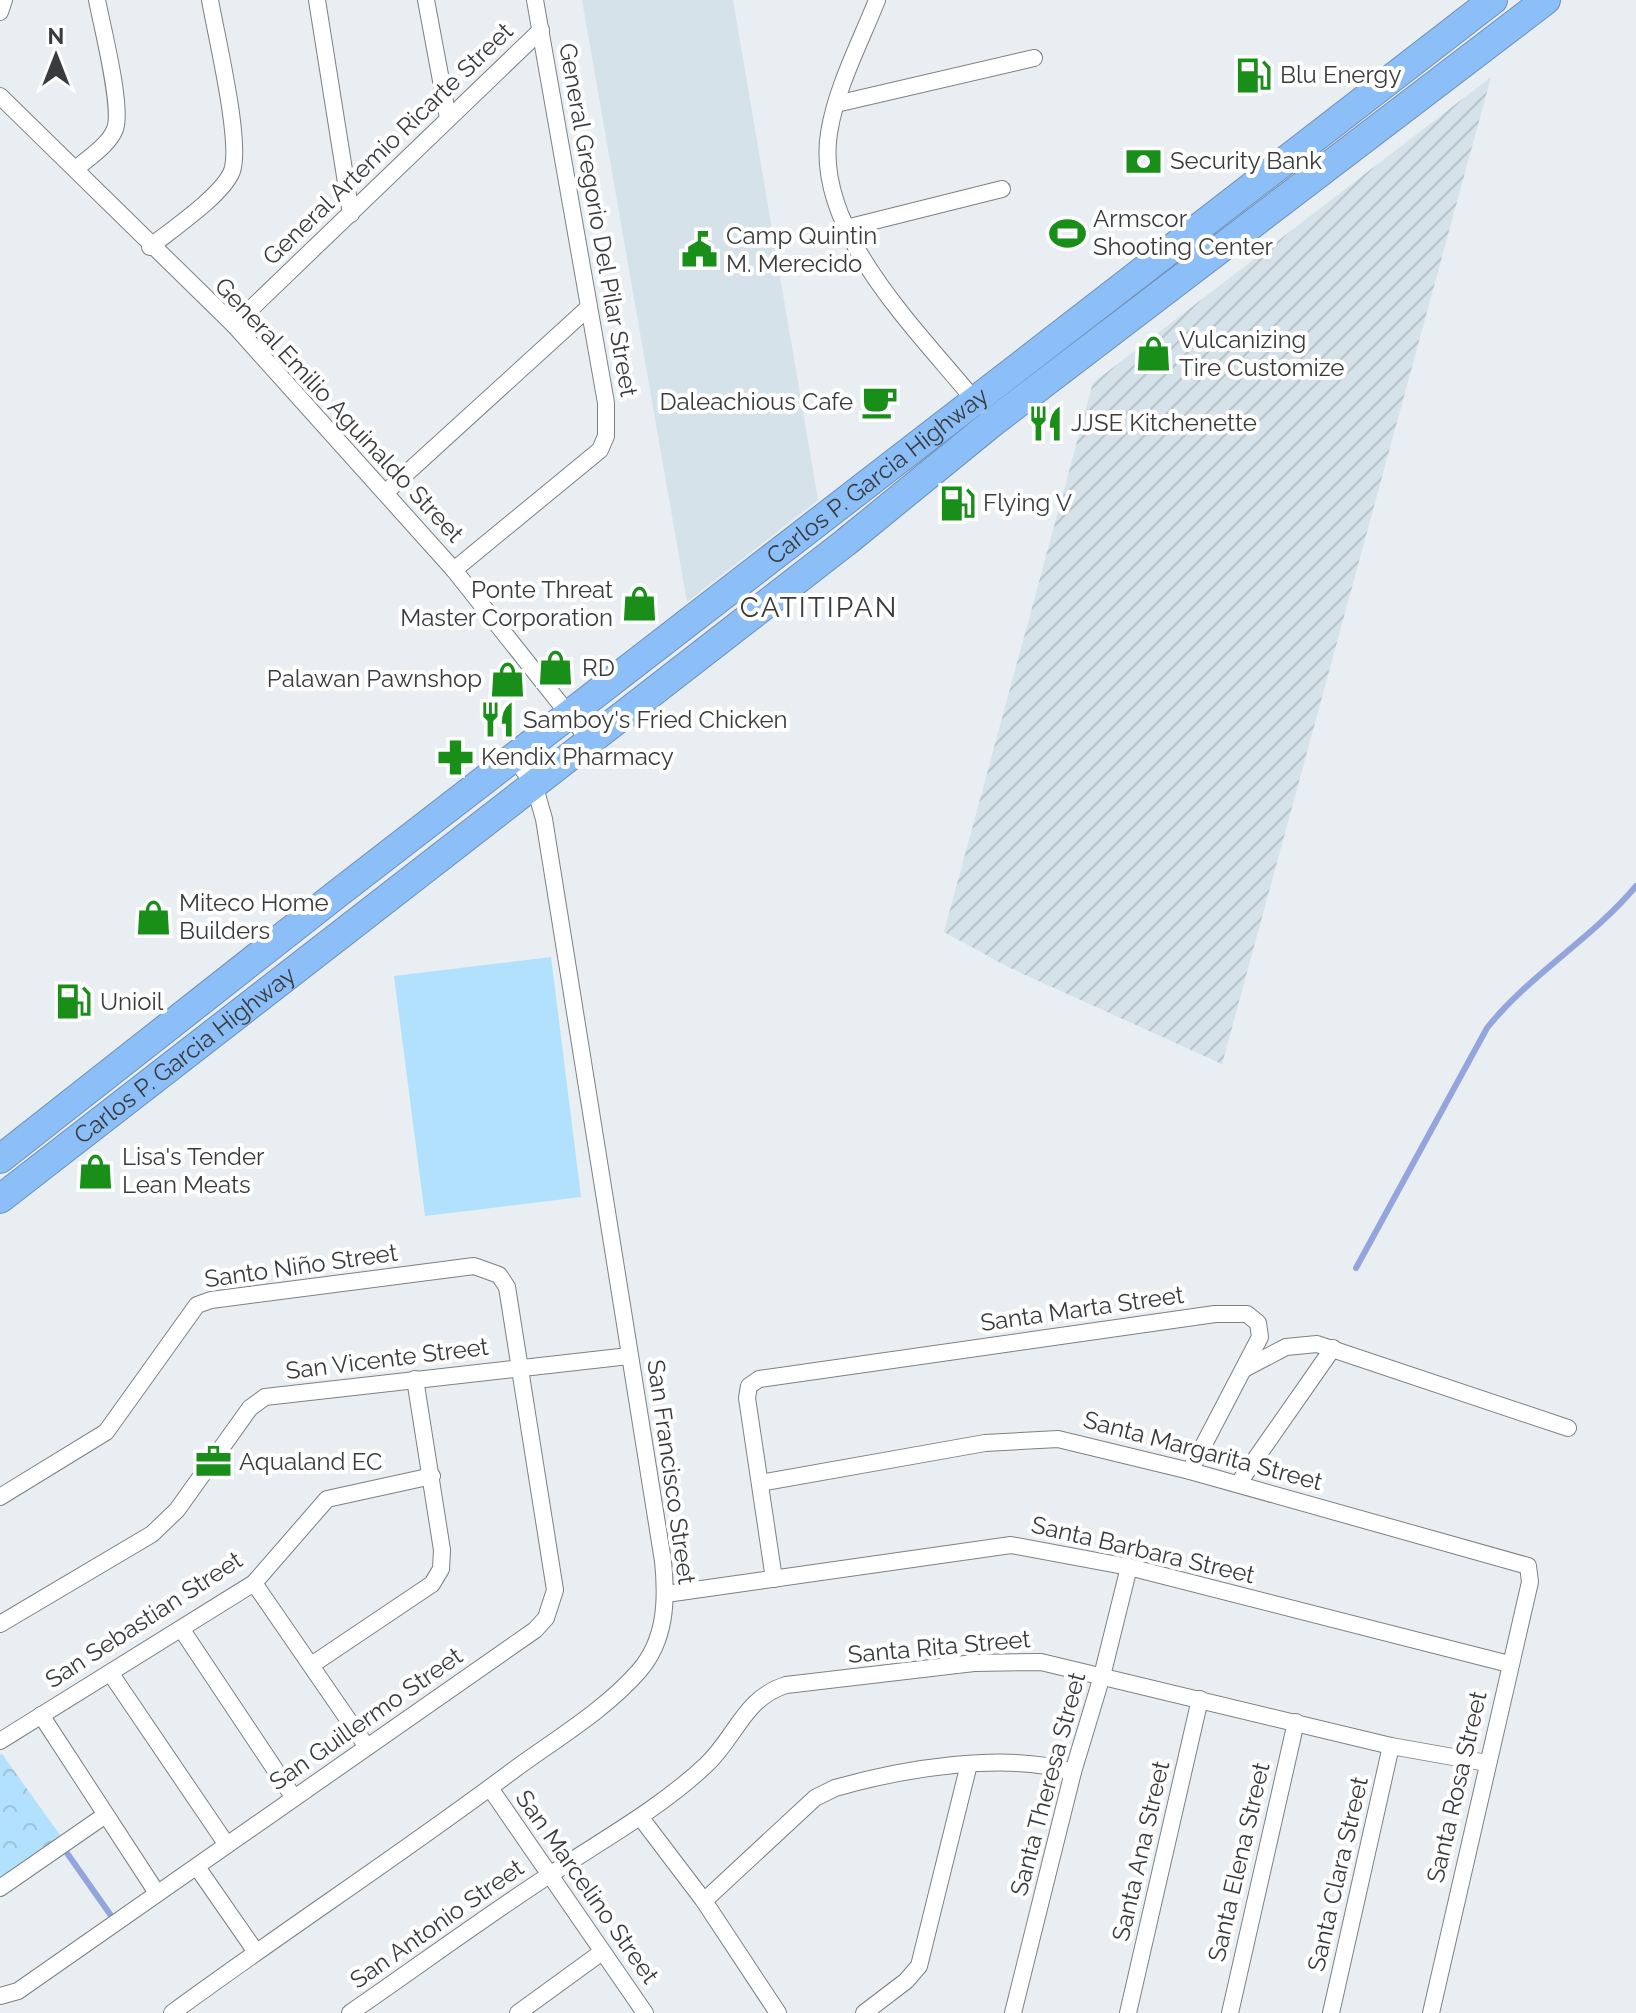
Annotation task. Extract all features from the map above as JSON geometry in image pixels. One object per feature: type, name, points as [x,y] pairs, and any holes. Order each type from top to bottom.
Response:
[{"type":"highway","name":"Carlos P. Garcia Highway","points":[[0,1159],[1493,0]]},
{"type":"highway","name":"Carlos P. Garcia Highway","points":[[0,1199],[846,542],[992,423],[1546,0]]},
{"type":"highway","points":[[139,1049],[159,1076]]},
{"type":"street","points":[[0,12],[4,0]]},
{"type":"street","points":[[76,169],[106,143],[115,129],[116,106],[97,0]]},
{"type":"street","points":[[150,247],[214,193],[232,172],[233,140],[210,0]]},
{"type":"street","points":[[317,0],[351,214]]},
{"type":"street","points":[[426,0],[448,118]]},
{"type":"street","name":"General Gregorio Del Pilar Street","points":[[454,570],[600,450],[606,436],[606,403],[535,0]]},
{"type":"street","points":[[877,0],[836,104],[827,160],[833,193],[846,228],[889,295],[992,423]]},
{"type":"street","name":"General Artemio Ricarte Street","points":[[234,325],[541,30]]},
{"type":"street","points":[[836,104],[1034,58]]},
{"type":"street","name":"General Emilio Aguinaldo Street","points":[[0,96],[76,169],[150,247],[234,325],[454,570],[589,740]]},
{"type":"street","points":[[846,228],[1002,189]]},
{"type":"street","points":[[386,492],[588,308]]},
{"type":"street","name":"San Francisco Street","points":[[172,2013],[490,1788],[606,1701],[640,1670],[662,1625],[666,1594],[544,819],[534,784],[514,758]]},
{"type":"street","name":"Santo Niño Street","points":[[0,1497],[106,1432],[188,1314],[211,1300],[474,1266],[499,1275],[507,1287],[521,1367]]},
{"type":"street","name":"Santa Marta Street","points":[[760,1483],[747,1398],[749,1386],[759,1379],[1215,1314],[1247,1314],[1258,1323],[1260,1337],[1190,1471]]},
{"type":"street","points":[[1244,1369],[1286,1347],[1317,1344],[1568,1428]]},
{"type":"street","points":[[1238,1484],[1333,1348]]},
{"type":"street","name":"San Vicente Street","points":[[0,1624],[152,1534],[177,1510],[250,1408],[265,1397],[629,1356]]},
{"type":"street","name":"San Guillermo Street","points":[[0,1996],[18,1991],[535,1630],[552,1604],[555,1590],[521,1367]]},
{"type":"street","points":[[313,1664],[432,1584],[441,1569],[442,1550],[432,1476],[415,1379]]},
{"type":"street","name":"Santa Margarita Street","points":[[760,1483],[985,1443],[1058,1439],[1190,1471],[1524,1563],[1531,1571]]},
{"type":"street","name":"San Sebastian Street","points":[[0,1741],[254,1583],[327,1499],[432,1476]]},
{"type":"street","points":[[760,1483],[774,1579]]},
{"type":"street","name":"Santa Barbara Street","points":[[666,1594],[991,1545],[1030,1547],[1129,1567],[1509,1664]]},
{"type":"street","name":"Santa Theresa Street","points":[[1013,2013],[1073,1772],[1102,1676],[1129,1567]]},
{"type":"street","name":"Santa Rosa Street","points":[[1431,2013],[1531,1571]]},
{"type":"street","points":[[254,1583],[313,1664],[367,1747]]},
{"type":"street","points":[[182,1630],[294,1798]]},
{"type":"street","name":"Santa Rita Street","points":[[551,1874],[641,1818],[708,1763],[752,1703],[770,1690],[786,1685],[1025,1661],[1102,1676],[1391,1746],[1487,1763]]},
{"type":"street","points":[[111,1674],[227,1845]]},
{"type":"street","name":"Santa Ana Street","points":[[1128,2013],[1200,1699]]},
{"type":"street","points":[[41,1715],[157,1893]]},
{"type":"street","name":"Santa Elena Street","points":[[1230,2013],[1296,1722]]},
{"type":"street","name":"Santa Clara Street","points":[[1331,2013],[1391,1746]]},
{"type":"street","points":[[704,1901],[815,1798],[852,1783],[969,1764],[1024,1762],[1073,1772]]},
{"type":"street","points":[[864,2013],[906,1981],[919,1966],[969,1764]]},
{"type":"street","name":"San Marcelino Street","points":[[490,1788],[645,2013]]},
{"type":"street","points":[[0,1888],[104,1816]]},
{"type":"street","points":[[641,1818],[704,1901],[778,2013]]},
{"type":"street","points":[[197,1867],[256,1952]]},
{"type":"street","name":"San Antonio Street","points":[[350,2013],[551,1874]]},
{"type":"street","points":[[518,2013],[602,1952]]},
{"type":"shaded area","name":"Camp Quintin M. Merecido","points":[[582,0],[733,0],[818,500],[687,602]]},
{"type":"shaded area","points":[[1491,77],[1222,1064],[1010,968],[944,932],[1093,383]]},
{"type":"green space","points":[[551,957],[581,1197],[425,1216],[394,976]]},
{"type":"green space","points":[[0,1755],[63,1839],[0,1880]]},
{"type":"waterway","points":[[1356,1268],[1487,1028],[1522,990],[1600,923],[1636,886]]},
{"type":"waterway","points":[[67,1853],[112,1917]]},
{"type":"place","name":"Blu Energy","points":[[1254,75]]},
{"type":"place","name":"Security Bank","points":[[1144,161]]},
{"type":"place","name":"Armscor Shooting Center","points":[[1067,233]]},
{"type":"place","name":"Camp Quintin M. Merecido","points":[[700,250]]},
{"type":"place","name":"Vulcanizing Tire Customize","points":[[1153,354]]},
{"type":"place","name":"Daleachious Cafe","points":[[879,402]]},
{"type":"place","name":"JJSE Kitchenette","points":[[1045,423]]},
{"type":"place","name":"Flying V","points":[[957,503]]},
{"type":"place","name":"Ponte Threat Master Corporation","points":[[639,604]]},
{"type":"place","name":"RD","points":[[556,668]]},
{"type":"place","name":"Palawan Pawnshop","points":[[508,679]]},
{"type":"place","name":"Samboy's Fried Chicken","points":[[497,720]]},
{"type":"place","name":"Kendix Pharmacy","points":[[455,757]]},
{"type":"place","name":"Miteco Home Builders","points":[[153,917]]},
{"type":"place","name":"Unioil","points":[[74,1002]]},
{"type":"place","name":"Lisa's Tender Lean Meats","points":[[96,1171]]},
{"type":"place","name":"Aqualand EC","points":[[213,1462]]},
{"type":"district","name":"CATITIPAN","points":[[819,607]]}]
